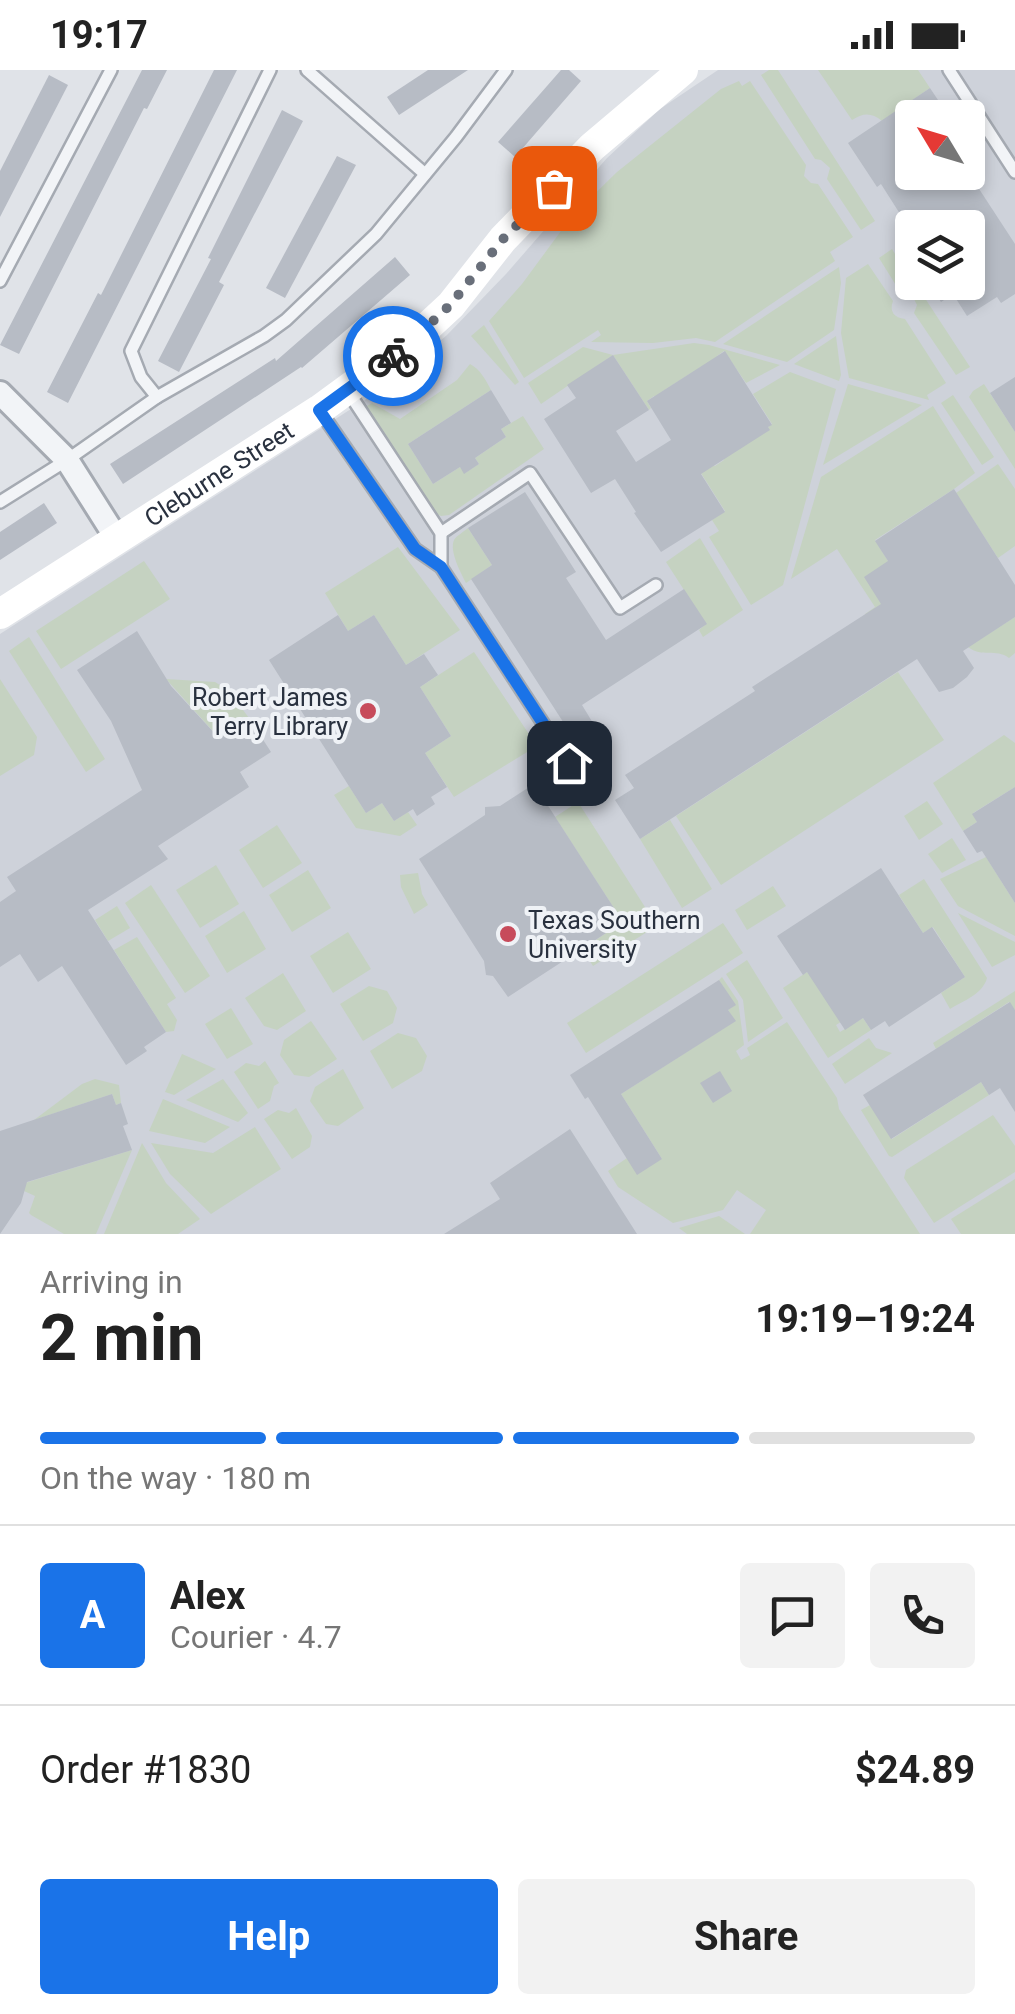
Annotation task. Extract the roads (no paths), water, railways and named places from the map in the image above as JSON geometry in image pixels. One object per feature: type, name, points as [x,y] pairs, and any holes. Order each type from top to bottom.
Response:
[{"type":"main road","name":"Cleburne Street","points":[[0,614],[319,410],[420,334],[592,146],[683,70]]},
{"type":"street","points":[[0,394],[67,460],[118,538]]},
{"type":"lane","points":[[0,281],[110,70]]},
{"type":"lane","points":[[157,396],[142,378],[131,350],[270,70]]},
{"type":"lane","points":[[307,70],[426,174]]},
{"type":"lane","points":[[0,502],[157,396],[286,320],[376,234],[506,70]]},
{"type":"lane","points":[[949,70],[1015,172]]},
{"type":"lane","points":[[347,390],[441,533],[441,567]]},
{"type":"lane","points":[[319,410],[415,549],[441,567],[569,763],[585,755]]},
{"type":"lane","points":[[441,533],[530,474],[620,608],[656,586]]},
{"type":"place","name":"Robert James Terry Library","points":[[368,711]]},
{"type":"place","name":"Texas Southern University","points":[[508,934]]}]
